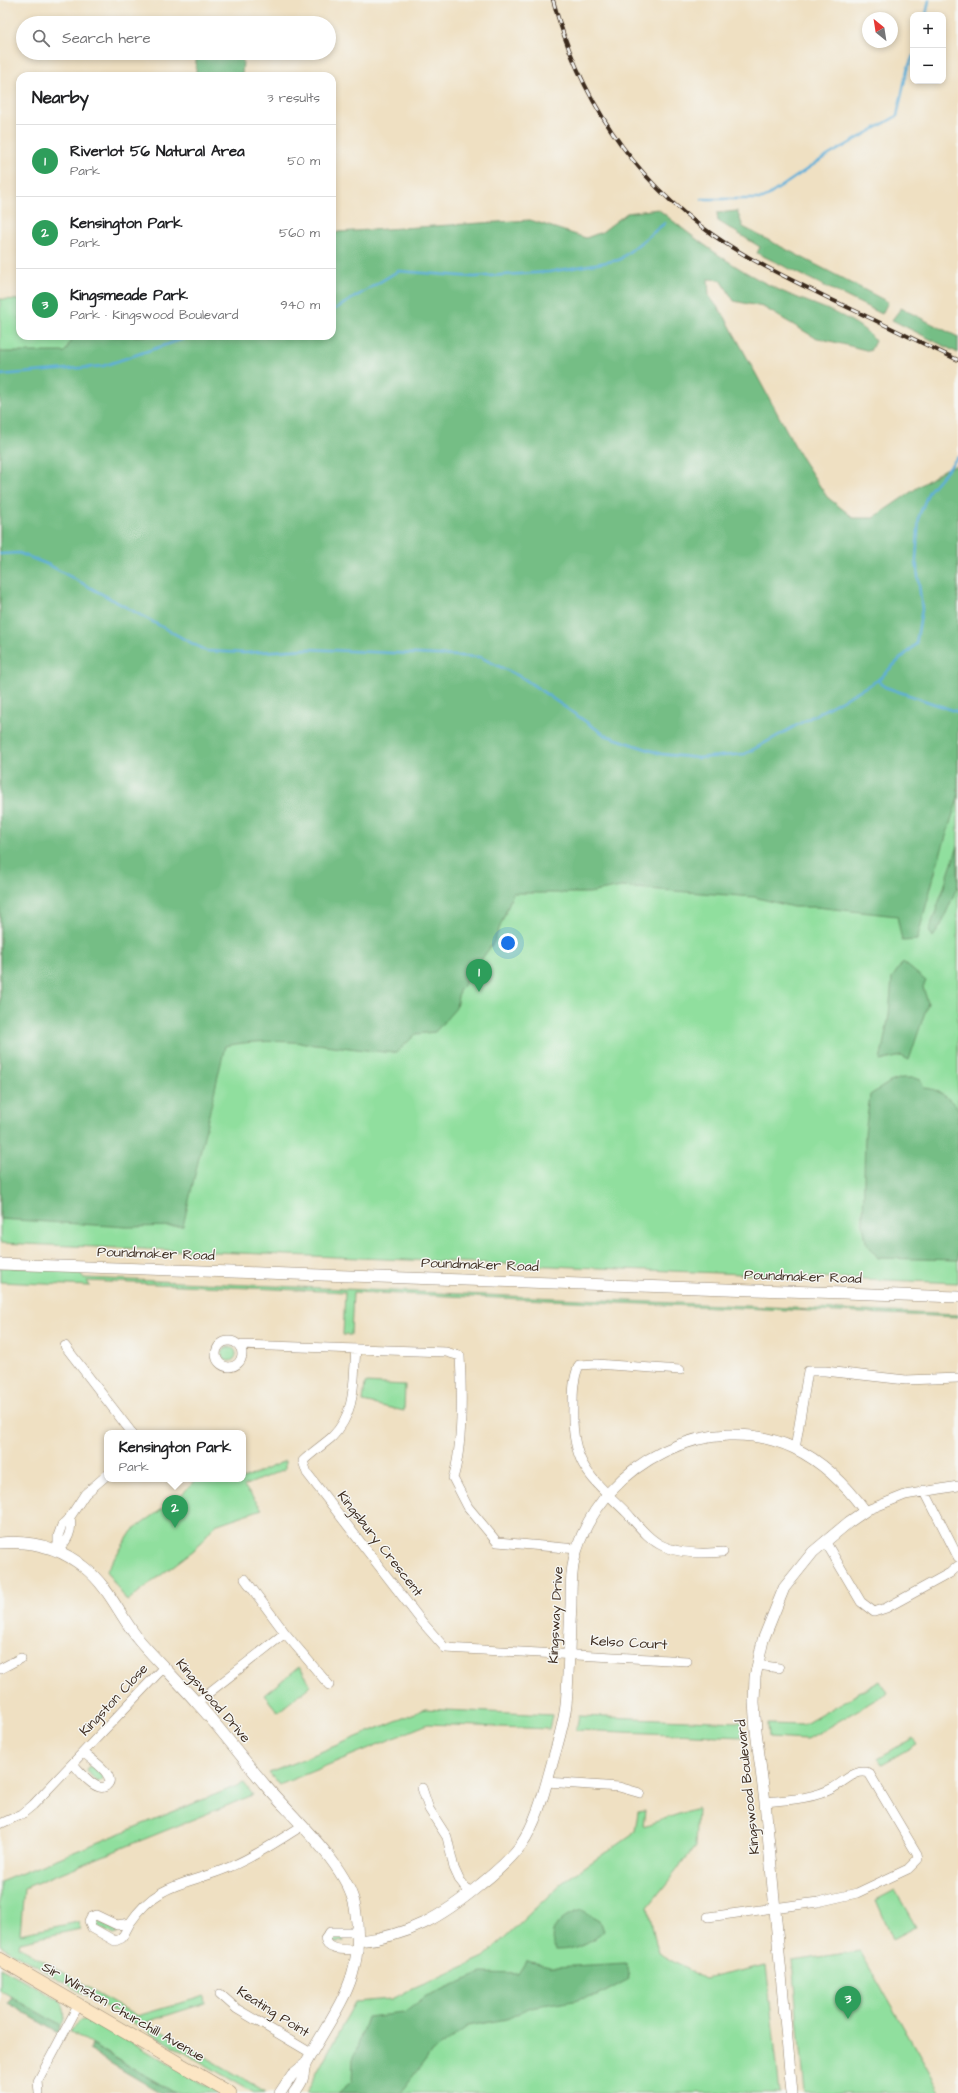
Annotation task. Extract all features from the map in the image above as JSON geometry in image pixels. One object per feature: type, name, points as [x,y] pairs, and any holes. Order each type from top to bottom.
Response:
[{"type":"main road","name":"Sir Winston Churchill Avenue","points":[[0,1959],[230,2093]]},
{"type":"street","name":"Poundmaker Road","points":[[0,1264],[958,1297]]},
{"type":"street","points":[[239,1345],[446,1352],[460,1356],[462,1376],[458,1458],[453,1478],[468,1506],[497,1542],[577,1549]]},
{"type":"street","points":[[65,1346],[130,1430]]},
{"type":"street","name":"Kingsbury Crescent","points":[[356,1349],[353,1398],[348,1413],[332,1437],[303,1461],[307,1473],[423,1623],[445,1648],[569,1654]]},
{"type":"street","points":[[680,1370],[596,1364],[579,1365],[574,1377],[573,1440],[583,1465],[607,1494],[649,1536],[662,1546],[706,1554],[723,1552]]},
{"type":"street","points":[[795,1449],[808,1371],[825,1371],[898,1380],[958,1378]]},
{"type":"street","name":"Kingsway Drive","points":[[358,1941],[378,1940],[403,1933],[442,1914],[505,1864],[522,1844],[534,1821],[547,1782],[566,1707],[572,1580],[577,1549],[593,1517],[607,1494],[639,1465],[663,1451],[688,1442],[715,1437],[742,1436],[769,1440],[795,1449],[819,1464],[835,1477],[865,1511]]},
{"type":"street","points":[[58,1551],[68,1538],[72,1526],[70,1517],[85,1494],[104,1478]]},
{"type":"street","name":"Kingswood Boulevard","points":[[792,2093],[765,1802],[754,1702],[758,1665],[763,1640],[784,1588],[798,1569],[825,1541],[865,1511],[892,1500],[924,1490],[958,1486]]},
{"type":"street","points":[[924,1490],[958,1557]]},
{"type":"street","points":[[825,1541],[861,1602],[874,1612],[886,1608],[950,1573],[958,1566]]},
{"type":"street","name":"Kingswood Drive","points":[[0,1543],[29,1543],[58,1551],[77,1562],[97,1579],[132,1630],[197,1702],[264,1784],[331,1859],[344,1878],[355,1906],[358,1941],[357,1960],[348,1991],[304,2065],[292,2075],[280,2093]]},
{"type":"street","points":[[244,1579],[285,1633],[329,1685]]},
{"type":"street","points":[[197,1702],[285,1633]]},
{"type":"street","name":"Kelso Court","points":[[569,1654],[687,1661]]},
{"type":"street","points":[[0,1669],[21,1658]]},
{"type":"street","points":[[758,1665],[779,1668]]},
{"type":"street","name":"Kingston Close","points":[[2,1820],[22,1814],[33,1805],[164,1667]]},
{"type":"street","name":"Kingston Close","points":[[73,1764],[97,1786],[102,1788],[107,1785],[110,1780],[108,1775],[84,1753]]},
{"type":"street","points":[[708,1917],[818,1902],[857,1893],[908,1869],[918,1860],[917,1854],[867,1772],[863,1771],[856,1773],[832,1789],[812,1796],[765,1802]]},
{"type":"street","points":[[547,1782],[619,1786],[640,1793]]},
{"type":"street","points":[[422,1788],[429,1809],[447,1838],[457,1874],[470,1893]]},
{"type":"street","points":[[130,1923],[146,1903],[168,1888],[232,1867],[302,1826]]},
{"type":"street","name":"Keating Point","points":[[220,1994],[237,2009],[311,2053]]},
{"type":"street","points":[[39,2093],[38,2081],[79,2004]]},
{"type":"street","name":"Kingswood Drive","points":[[294,2093],[302,2080],[304,2065]]},
{"type":"green space","points":[[196,60],[243,61],[242,72],[196,72]]},
{"type":"green space","points":[[658,209],[700,242],[745,272],[777,289],[830,310],[856,324],[867,332],[875,341],[870,351],[814,337],[763,307],[734,301],[721,280],[708,279],[709,296],[725,317],[801,457],[827,497],[854,518],[873,518],[943,470],[958,465],[958,798],[937,865],[917,940],[902,941],[897,916],[816,907],[793,907],[754,897],[621,887],[589,893],[513,893],[494,942],[459,991],[456,1008],[435,1032],[416,1034],[396,1053],[268,1041],[225,1046],[183,1226],[127,1227],[0,1219],[0,352],[65,352],[71,340],[336,340],[336,233],[338,232],[530,220],[586,238],[602,232],[627,213]]},
{"type":"green space","points":[[737,211],[743,227],[888,302],[882,314],[757,253],[760,247],[718,221],[717,213]]},
{"type":"green space","points":[[0,299],[16,300],[16,340],[336,340],[336,339],[958,741],[958,1283],[0,1243]]},
{"type":"green space","points":[[901,308],[958,337],[958,353],[892,320]]},
{"type":"green space","points":[[958,846],[958,885],[941,925],[933,937],[929,931]]},
{"type":"green space","points":[[903,962],[926,981],[923,987],[928,1003],[909,1060],[901,1056],[880,1061],[889,1015],[892,978]]},
{"type":"green space","points":[[902,1078],[914,1078],[921,1080],[924,1088],[929,1088],[947,1097],[958,1108],[958,1260],[878,1258],[866,1242],[863,1223],[865,1134],[870,1095],[890,1082]]},
{"type":"green space","points":[[0,1267],[78,1270],[84,1278],[958,1315],[958,1317],[353,1292],[351,1335],[343,1335],[345,1292],[87,1281],[90,1286],[0,1282]]},
{"type":"green space","points":[[226,1347],[232,1347],[236,1351],[236,1357],[232,1361],[226,1361],[222,1357],[222,1351]]},
{"type":"green space","points":[[365,1383],[405,1385],[404,1411],[363,1402]]},
{"type":"green space","points":[[285,1461],[285,1469],[244,1486],[262,1509],[215,1525],[194,1550],[127,1601],[106,1571],[132,1531],[180,1496],[194,1482],[246,1482],[246,1478]]},
{"type":"green space","points":[[299,1667],[307,1678],[310,1686],[278,1712],[264,1695]]},
{"type":"green space","points":[[880,1681],[887,1693],[806,1740],[769,1738],[768,1724],[803,1725]]},
{"type":"green space","points":[[425,1709],[552,1715],[549,1729],[428,1724],[279,1785],[269,1773]]},
{"type":"green space","points":[[579,1716],[741,1722],[743,1737],[576,1730]]},
{"type":"green space","points":[[913,1738],[917,1744],[882,1764],[878,1758]]},
{"type":"green space","points":[[89,1766],[93,1767],[103,1776],[103,1780],[97,1782],[87,1771]]},
{"type":"green space","points":[[244,1783],[253,1795],[24,1888],[20,1934],[78,1922],[80,1929],[20,1942],[19,1947],[137,2016],[205,1996],[206,2003],[146,2022],[266,2092],[254,2093],[0,1945],[0,1882]]},
{"type":"green space","points":[[697,1808],[695,1847],[648,1907],[658,1953],[704,1979],[766,1965],[780,2093],[306,2093],[355,2002],[391,1999],[484,1957],[563,1882],[635,1832],[638,1812],[645,1811],[643,1826]]},
{"type":"green space","points":[[895,1890],[916,1927],[893,1939],[876,1900]]},
{"type":"green space","points":[[582,1910],[600,1920],[604,1931],[582,1945],[570,1949],[556,1950],[552,1936],[557,1924],[568,1915]]},
{"type":"green space","points":[[94,1920],[97,1920],[116,1931],[117,1934],[114,1935],[94,1924]]},
{"type":"green space","points":[[335,1936],[343,1938],[344,1941],[333,1943],[331,1939]]},
{"type":"green space","points":[[860,1951],[941,2093],[804,2093],[792,1961]]},
{"type":"green space","points":[[526,1961],[555,1967],[626,1963],[629,1979],[598,1996],[531,2007],[507,2019],[468,2026],[430,2054],[400,2093],[338,2093],[352,2081],[353,2059],[367,2017],[404,2013],[426,1996],[482,1973],[518,1974]]},
{"type":"green space","points":[[0,1967],[60,2000],[65,2013],[61,2026],[0,1990]]},
{"type":"green space","points":[[12,1997],[61,2026],[58,2033],[8,2003]]},
{"type":"green space","points":[[86,2019],[93,2020],[219,2093],[175,2093],[70,2031],[80,2021]]},
{"type":"green space","points":[[91,2044],[175,2093],[161,2093],[88,2050]]},
{"type":"waterway","points":[[927,12],[929,0]]},
{"type":"waterway","points":[[702,199],[763,199],[822,159],[897,116],[907,70],[910,63]]},
{"type":"waterway","points":[[336,309],[398,271],[474,277],[549,272],[619,260],[665,223]]},
{"type":"waterway","points":[[0,375],[103,366],[180,340]]},
{"type":"waterway","points":[[0,554],[19,553],[49,565],[206,651],[244,653],[307,649],[480,657],[523,678],[605,735],[661,754],[698,758],[745,754],[878,680],[916,644],[922,609],[916,560],[919,516],[929,491],[958,457]]},
{"type":"waterway","points":[[878,680],[885,687],[958,712]]},
{"type":"railway","points":[[553,0],[564,35],[577,68],[593,101],[612,132],[633,161],[657,188],[684,213],[713,235],[770,269],[958,360]]},
{"type":"place","name":"Riverlot 56 Natural Area","points":[[479,992]]},
{"type":"place","name":"Kensington Park","points":[[175,1528]]},
{"type":"place","name":"Kingsmeade Park","points":[[848,2019]]}]
